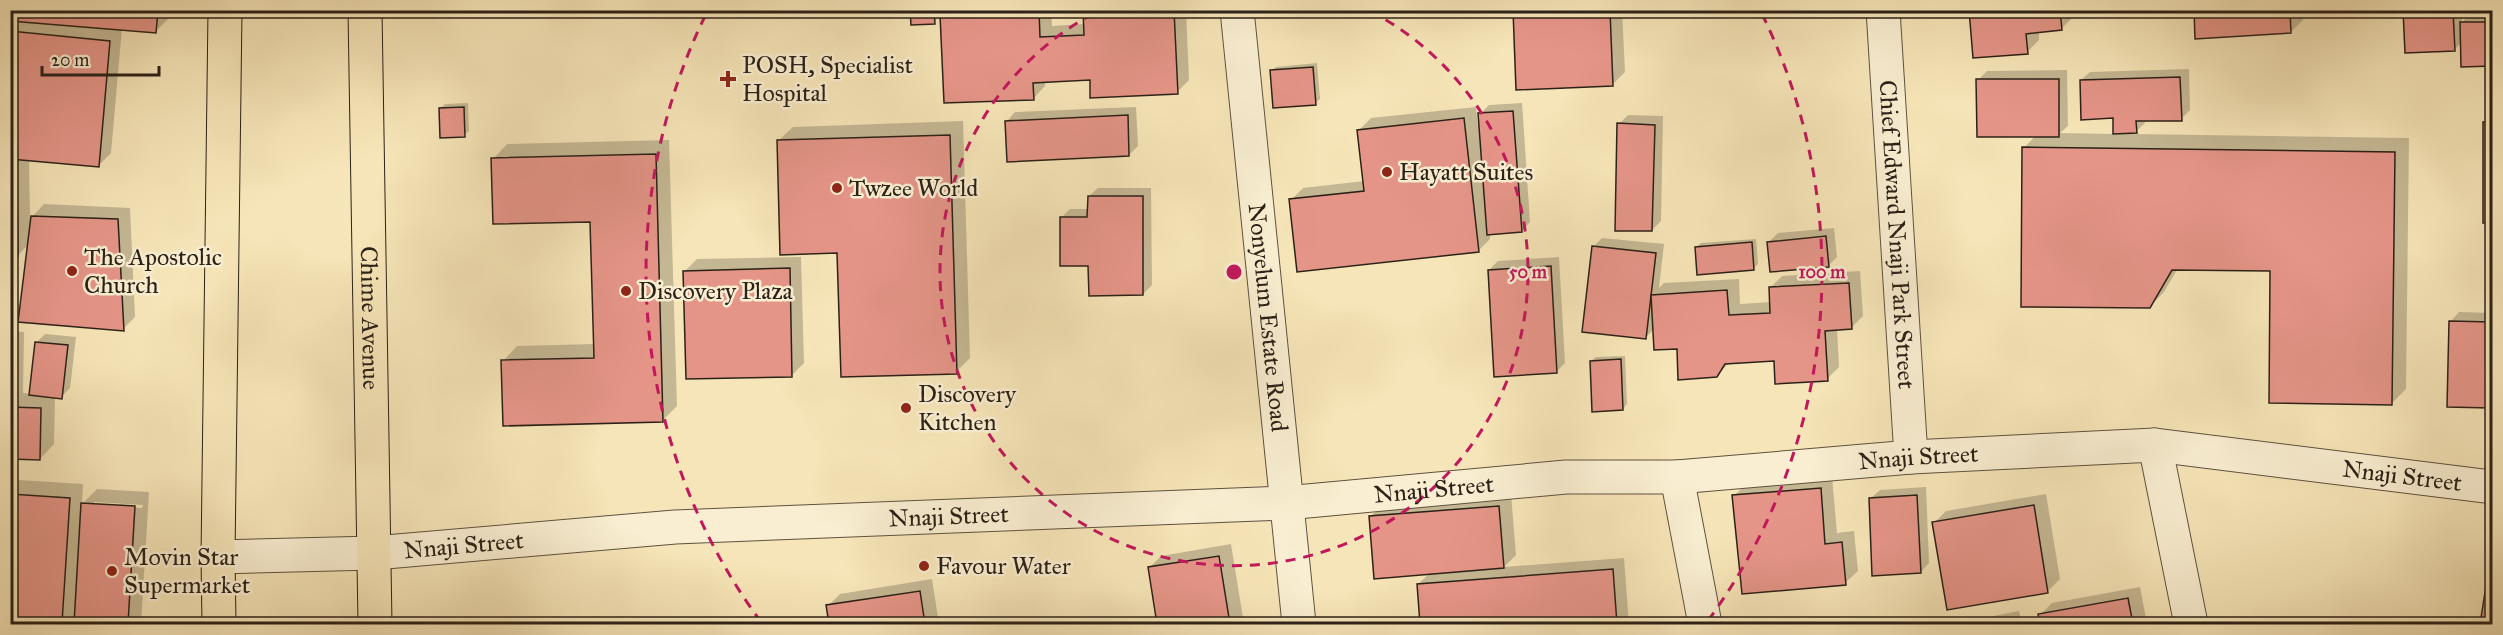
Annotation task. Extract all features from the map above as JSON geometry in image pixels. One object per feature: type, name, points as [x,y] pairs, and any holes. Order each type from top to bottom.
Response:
[{"type":"main road","points":[[219,624],[225,10]]},
{"type":"main road","name":"Chime Avenue","points":[[365,10],[375,624]]},
{"type":"street","name":"Nonyelum Estate Road","points":[[1237,10],[1299,624]]},
{"type":"street","name":"Chief Edward Nnaji Park Street","points":[[1883,10],[1911,457]]},
{"type":"street","name":"Nnaji Street","points":[[218,557],[374,553],[675,526],[1286,503],[1566,477],[1677,477],[1911,457],[2156,445],[2493,487]]},
{"type":"street","points":[[2156,445],[2191,624]]},
{"type":"street","points":[[1677,477],[1705,624]]},
{"type":"building","points":[[10,10],[158,10],[156,33],[10,21]]},
{"type":"building","points":[[910,10],[934,10],[935,24],[911,25]]},
{"type":"building","points":[[1083,10],[1174,10],[1178,94],[1090,98],[1090,80],[1033,83],[1034,100],[944,103],[940,15],[1039,11],[1040,37],[1084,35]]},
{"type":"building","points":[[1513,10],[1610,10],[1613,86],[1516,90]]},
{"type":"building","points":[[1969,10],[2060,10],[2062,30],[2026,34],[2028,54],[1973,58]]},
{"type":"building","points":[[2194,10],[2290,10],[2291,33],[2195,39]]},
{"type":"building","points":[[2403,10],[2453,10],[2455,51],[2405,53]]},
{"type":"building","points":[[2460,22],[2492,22],[2492,66],[2461,67]]},
{"type":"building","points":[[10,31],[110,41],[99,167],[10,159]]},
{"type":"building","points":[[1313,67],[1316,105],[1273,108],[1270,70]]},
{"type":"building","points":[[2180,77],[2182,121],[2136,121],[2137,133],[2113,134],[2113,118],[2081,120],[2080,80]]},
{"type":"building","points":[[1976,79],[2059,79],[2059,137],[1977,137]]},
{"type":"building","points":[[464,107],[465,137],[440,138],[439,108]]},
{"type":"building","points":[[1513,111],[1522,232],[1487,235],[1478,113]]},
{"type":"building","points":[[1128,115],[1129,156],[1007,162],[1005,121]]},
{"type":"building","points":[[1464,118],[1479,252],[1297,272],[1289,199],[1364,191],[1357,130]]},
{"type":"building","points":[[2483,122],[2492,122],[2492,223],[2483,223]]},
{"type":"building","points":[[1617,123],[1655,125],[1652,231],[1615,231]]},
{"type":"building","points":[[950,135],[957,374],[841,377],[837,253],[780,255],[777,140]]},
{"type":"building","points":[[2022,147],[2395,152],[2392,405],[2269,403],[2270,271],[2172,270],[2150,308],[2021,307]]},
{"type":"building","name":"Discovery Plaza","points":[[656,154],[663,422],[503,426],[501,360],[594,358],[590,222],[493,224],[491,158]]},
{"type":"building","points":[[10,166],[17,166],[18,257],[10,257]]},
{"type":"building","points":[[1088,196],[1143,196],[1143,295],[1089,296],[1088,266],[1060,266],[1060,217],[1087,217]]},
{"type":"building","name":"The Apostolic Church","points":[[31,216],[118,219],[124,331],[18,322]]},
{"type":"building","points":[[1826,236],[1829,267],[1770,272],[1767,242]]},
{"type":"building","points":[[1752,242],[1754,270],[1697,275],[1695,247]]},
{"type":"building","points":[[1592,246],[1656,253],[1646,339],[1582,332]]},
{"type":"building","points":[[1551,266],[1557,373],[1494,377],[1488,270]]},
{"type":"building","points":[[790,268],[792,377],[686,379],[683,271]]},
{"type":"building","points":[[1849,283],[1852,329],[1825,331],[1828,381],[1775,384],[1774,361],[1725,364],[1717,377],[1678,380],[1677,349],[1654,350],[1651,295],[1727,290],[1729,315],[1770,313],[1769,287]]},
{"type":"building","points":[[2449,321],[2492,322],[2490,408],[2447,407]]},
{"type":"building","points":[[35,342],[68,345],[62,399],[29,395]]},
{"type":"building","points":[[1621,359],[1623,410],[1592,412],[1590,361]]},
{"type":"building","points":[[10,407],[41,408],[40,460],[10,459]]},
{"type":"building","points":[[1821,488],[1825,544],[1842,542],[1846,585],[1742,594],[1732,495]]},
{"type":"building","points":[[10,494],[70,498],[62,623],[74,624],[10,624]]},
{"type":"building","points":[[1917,495],[1921,573],[1872,576],[1869,498]]},
{"type":"building","points":[[81,503],[135,506],[128,624],[74,624]]},
{"type":"building","points":[[2034,505],[2048,593],[1947,610],[1932,522]]},
{"type":"building","points":[[1499,506],[1504,568],[1374,579],[1369,516]]},
{"type":"building","points":[[2492,548],[2492,624],[2480,624]]},
{"type":"building","points":[[1219,556],[1230,624],[1157,624],[1148,567]]},
{"type":"building","points":[[1613,569],[1617,624],[1536,624],[1536,618],[1506,620],[1507,624],[1420,624],[1417,584]]},
{"type":"building","points":[[920,591],[925,624],[829,624],[826,605]]},
{"type":"building","points":[[2128,598],[2133,624],[2040,624],[2038,614]]},
{"type":"place","name":"POSH, Specialist Hospital","points":[[728,79]]},
{"type":"place","name":"Hayatt Suites","points":[[1387,172]]},
{"type":"place","name":"Twzee World","points":[[837,188]]},
{"type":"place","name":"The Apostolic Church","points":[[72,271]]},
{"type":"place","name":"Discovery Plaza","points":[[626,291]]},
{"type":"place","name":"Discovery Kitchen","points":[[906,408]]},
{"type":"place","name":"Favour Water","points":[[924,566]]},
{"type":"place","name":"Movin Star Supermarket","points":[[112,571]]}]
